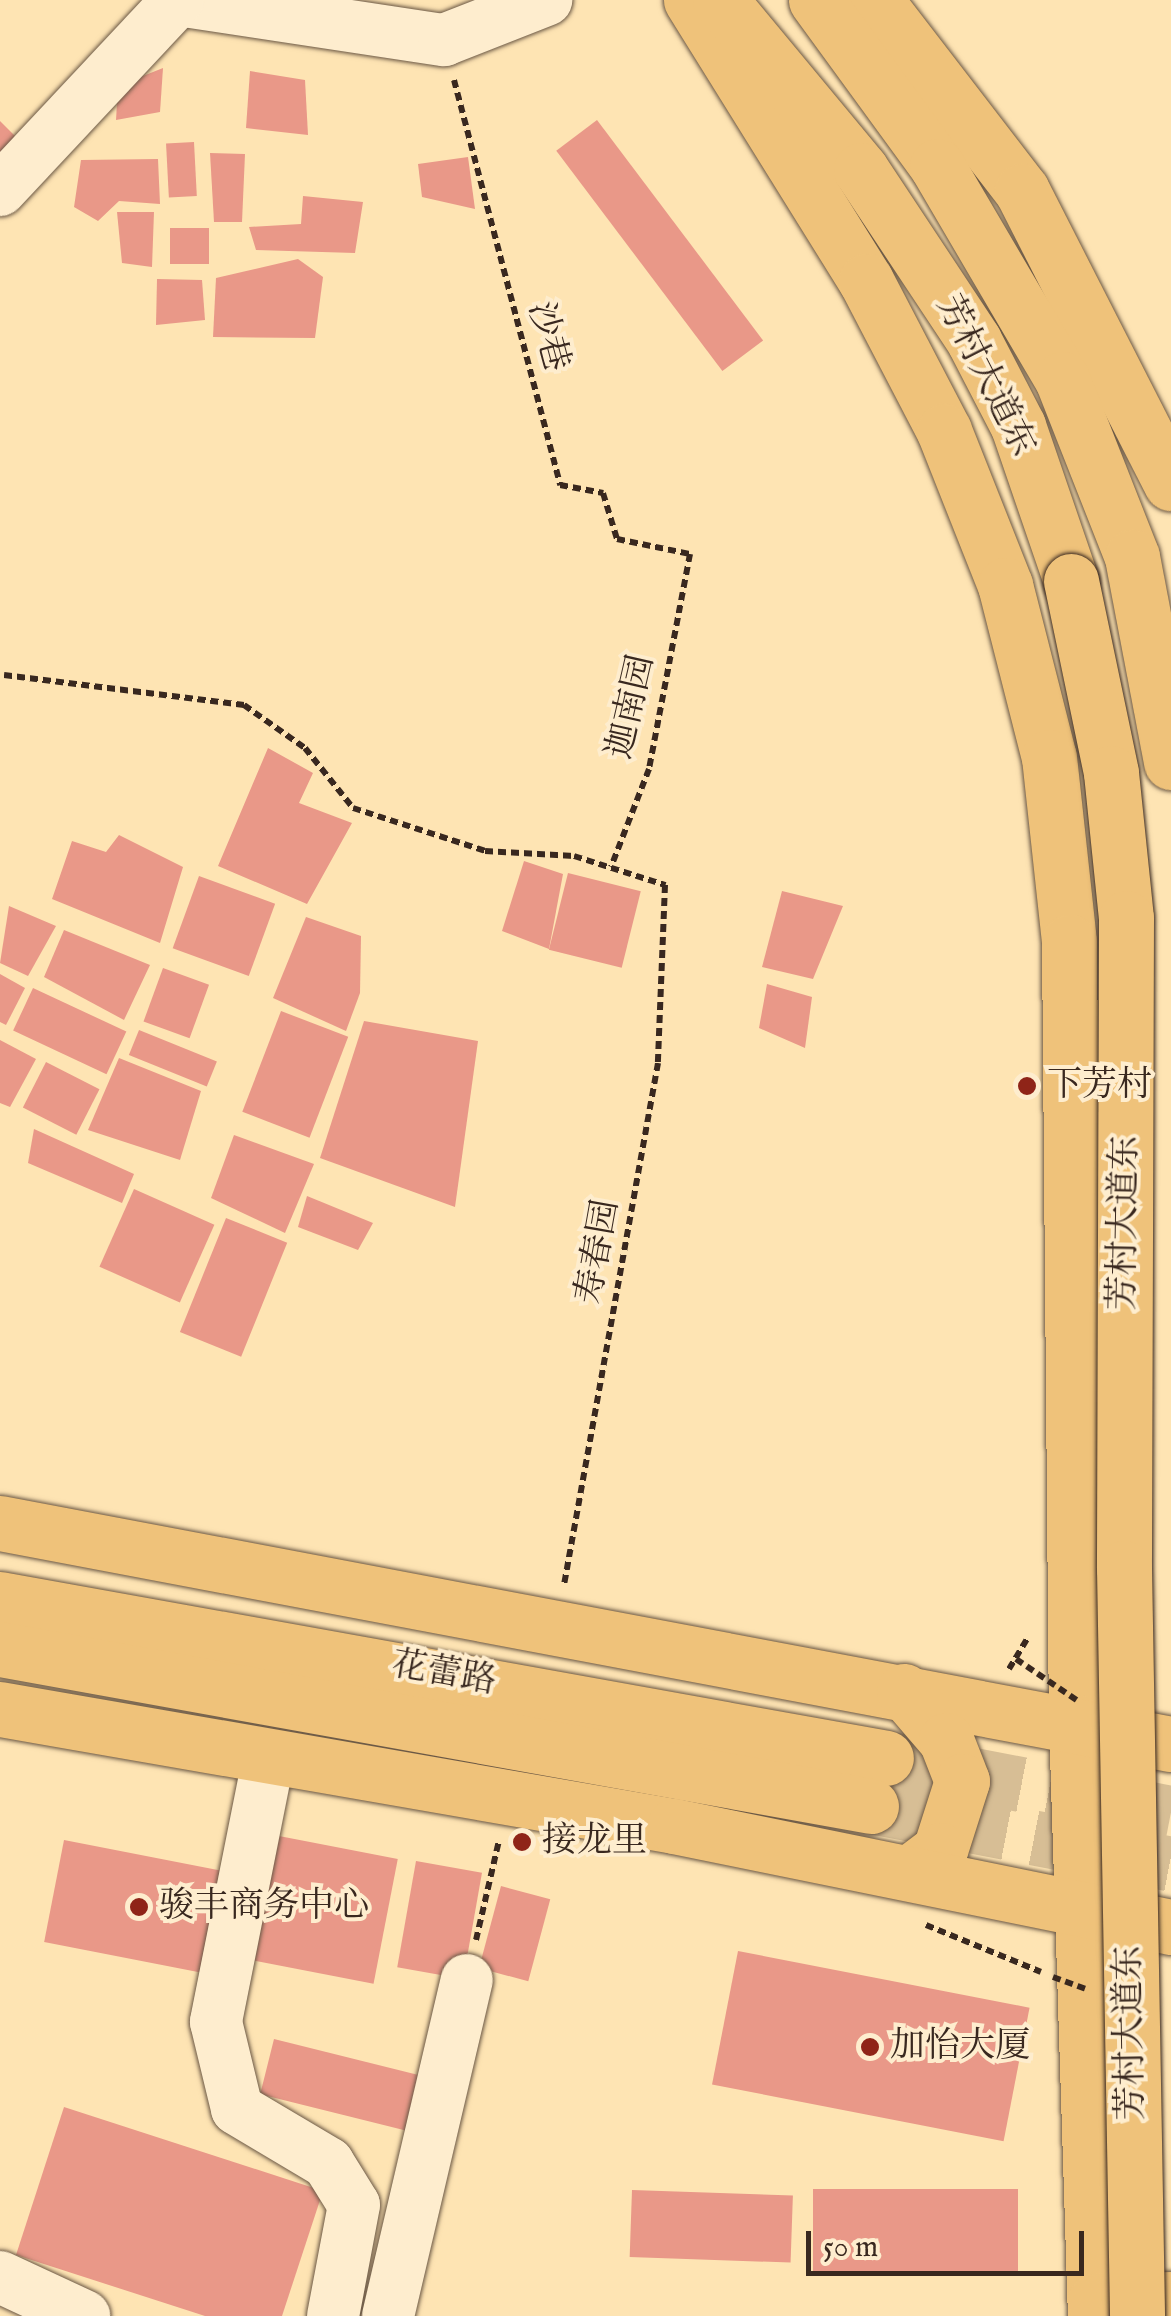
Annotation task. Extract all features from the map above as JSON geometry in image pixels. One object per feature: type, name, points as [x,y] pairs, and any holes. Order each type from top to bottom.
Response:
[{"type":"main road","name":"芳村大道东","points":[[691,0],[866,281],[936,414],[1006,585],[1049,757],[1070,942],[1076,1722],[1109,2311]]},
{"type":"main road","name":"芳村大道东","points":[[720,0],[861,170],[974,341],[1018,426],[1071,581],[1111,773],[1126,918],[1124,1568],[1109,2311]]},
{"type":"main road","name":"芳村大道东","points":[[816,0],[1007,279],[1062,379],[1132,557],[1171,762]]},
{"type":"main road","points":[[874,0],[1022,192],[1171,482]]},
{"type":"main road","points":[[0,1524],[1076,1722],[1171,1744]]},
{"type":"main road","name":"花蕾路","points":[[0,1599],[878,1782],[0,1649]]},
{"type":"main road","points":[[904,1692],[946,1740],[962,1781],[940,1850],[913,1889]]},
{"type":"main road","points":[[0,1709],[509,1798],[913,1889],[1084,1906],[1171,1927]]},
{"type":"main road","points":[[1109,2311],[1171,2299]]},
{"type":"street","points":[[0,190],[178,0],[444,40],[546,0]]},
{"type":"street","points":[[269,1756],[216,2022],[237,2109],[328,2163],[354,2205],[333,2316]]},
{"type":"street","points":[[388,2316],[467,1980]]},
{"type":"street","points":[[0,2278],[84,2316]]},
{"type":"path","name":"沙巷","points":[[444,40],[560,485],[603,493],[618,539],[690,554]]},
{"type":"path","name":"迦南园","points":[[612,868],[649,768],[690,554]]},
{"type":"path","points":[[4,675],[244,706],[305,748],[353,808],[485,851],[612,868]]},
{"type":"path","name":"寿春园","points":[[557,1626],[658,1063],[666,885],[612,868]]},
{"type":"path","points":[[1000,1675],[1033,1618]]},
{"type":"path","points":[[467,1980],[509,1798]]},
{"type":"path","points":[[913,1889],[932,1934],[1053,1977]]},
{"type":"building","points":[[163,68],[160,112],[116,120],[118,86]]},
{"type":"building","points":[[250,71],[305,80],[308,135],[246,128]]},
{"type":"building","points":[[597,120],[763,340],[722,371],[556,151]]},
{"type":"building","points":[[0,121],[24,145],[0,170]]},
{"type":"building","points":[[194,142],[197,196],[169,197],[166,143]]},
{"type":"building","points":[[210,153],[245,154],[242,222],[214,222]]},
{"type":"building","points":[[468,157],[475,209],[422,197],[418,164]]},
{"type":"building","points":[[158,159],[160,204],[119,201],[98,221],[74,207],[81,160]]},
{"type":"building","points":[[303,196],[363,202],[355,253],[256,250],[249,227],[301,224]]},
{"type":"building","points":[[117,212],[154,212],[152,267],[122,263]]},
{"type":"building","points":[[170,228],[209,228],[209,264],[170,264]]},
{"type":"building","points":[[298,259],[323,277],[315,338],[213,337],[216,278]]},
{"type":"building","points":[[157,279],[202,280],[205,320],[156,325]]},
{"type":"building","points":[[268,748],[313,773],[299,803],[352,823],[307,904],[218,866]]},
{"type":"building","points":[[119,835],[183,867],[160,943],[52,899],[72,841],[106,852]]},
{"type":"building","points":[[524,861],[563,874],[549,949],[502,931]]},
{"type":"building","points":[[568,873],[641,891],[622,968],[549,950]]},
{"type":"building","points":[[199,876],[275,904],[249,976],[173,948]]},
{"type":"building","points":[[782,891],[843,906],[813,979],[762,967]]},
{"type":"building","points":[[9,906],[56,926],[28,976],[0,963]]},
{"type":"building","points":[[306,917],[361,936],[360,993],[346,1031],[273,998]]},
{"type":"building","points":[[64,930],[150,965],[124,1020],[44,977]]},
{"type":"building","points":[[163,968],[209,985],[190,1038],[144,1022]]},
{"type":"building","points":[[0,974],[25,988],[6,1025],[0,1022]]},
{"type":"building","points":[[767,984],[812,997],[805,1048],[759,1028]]},
{"type":"building","points":[[33,988],[126,1032],[106,1074],[13,1031]]},
{"type":"building","points":[[281,1011],[348,1037],[310,1138],[242,1112]]},
{"type":"building","points":[[364,1021],[478,1041],[455,1207],[320,1158]]},
{"type":"building","points":[[139,1030],[217,1061],[207,1087],[129,1055]]},
{"type":"building","points":[[0,1040],[36,1059],[10,1107],[0,1103]]},
{"type":"building","points":[[119,1058],[201,1091],[180,1160],[88,1130]]},
{"type":"building","points":[[46,1062],[99,1089],[76,1135],[23,1107]]},
{"type":"building","points":[[34,1129],[134,1174],[122,1203],[28,1163]]},
{"type":"building","points":[[234,1135],[314,1164],[285,1233],[211,1198]]},
{"type":"building","points":[[134,1189],[214,1225],[180,1302],[99,1267]]},
{"type":"building","points":[[307,1196],[373,1223],[358,1250],[298,1227]]},
{"type":"building","points":[[226,1218],[287,1243],[241,1357],[180,1332]]},
{"type":"building","points":[[279,1836],[398,1859],[374,1984],[255,1961]]},
{"type":"building","name":"骏丰商务中心","points":[[64,1840],[232,1873],[212,1975],[44,1942]]},
{"type":"building","points":[[416,1861],[482,1873],[463,1979],[397,1967]]},
{"type":"building","points":[[501,1886],[550,1899],[528,1981],[479,1968]]},
{"type":"building","name":"加怡大厦","points":[[738,1951],[1030,2008],[1004,2141],[712,2085]]},
{"type":"building","points":[[274,2039],[422,2076],[409,2131],[260,2094]]},
{"type":"building","points":[[64,2107],[323,2191],[282,2316],[205,2316],[16,2255]]},
{"type":"building","points":[[813,2189],[1018,2189],[1018,2274],[813,2274]]},
{"type":"building","points":[[632,2190],[793,2196],[791,2263],[630,2257]]},
{"type":"tunnel","points":[[886,1758],[1171,1813]]},
{"type":"tunnel","points":[[871,1806],[1171,1864]]},
{"type":"place","name":"下芳村","points":[[1027,1086]]},
{"type":"place","name":"接龙里","points":[[522,1842]]},
{"type":"place","name":"骏丰商务中心","points":[[139,1907]]},
{"type":"place","name":"加怡大厦","points":[[870,2047]]}]
